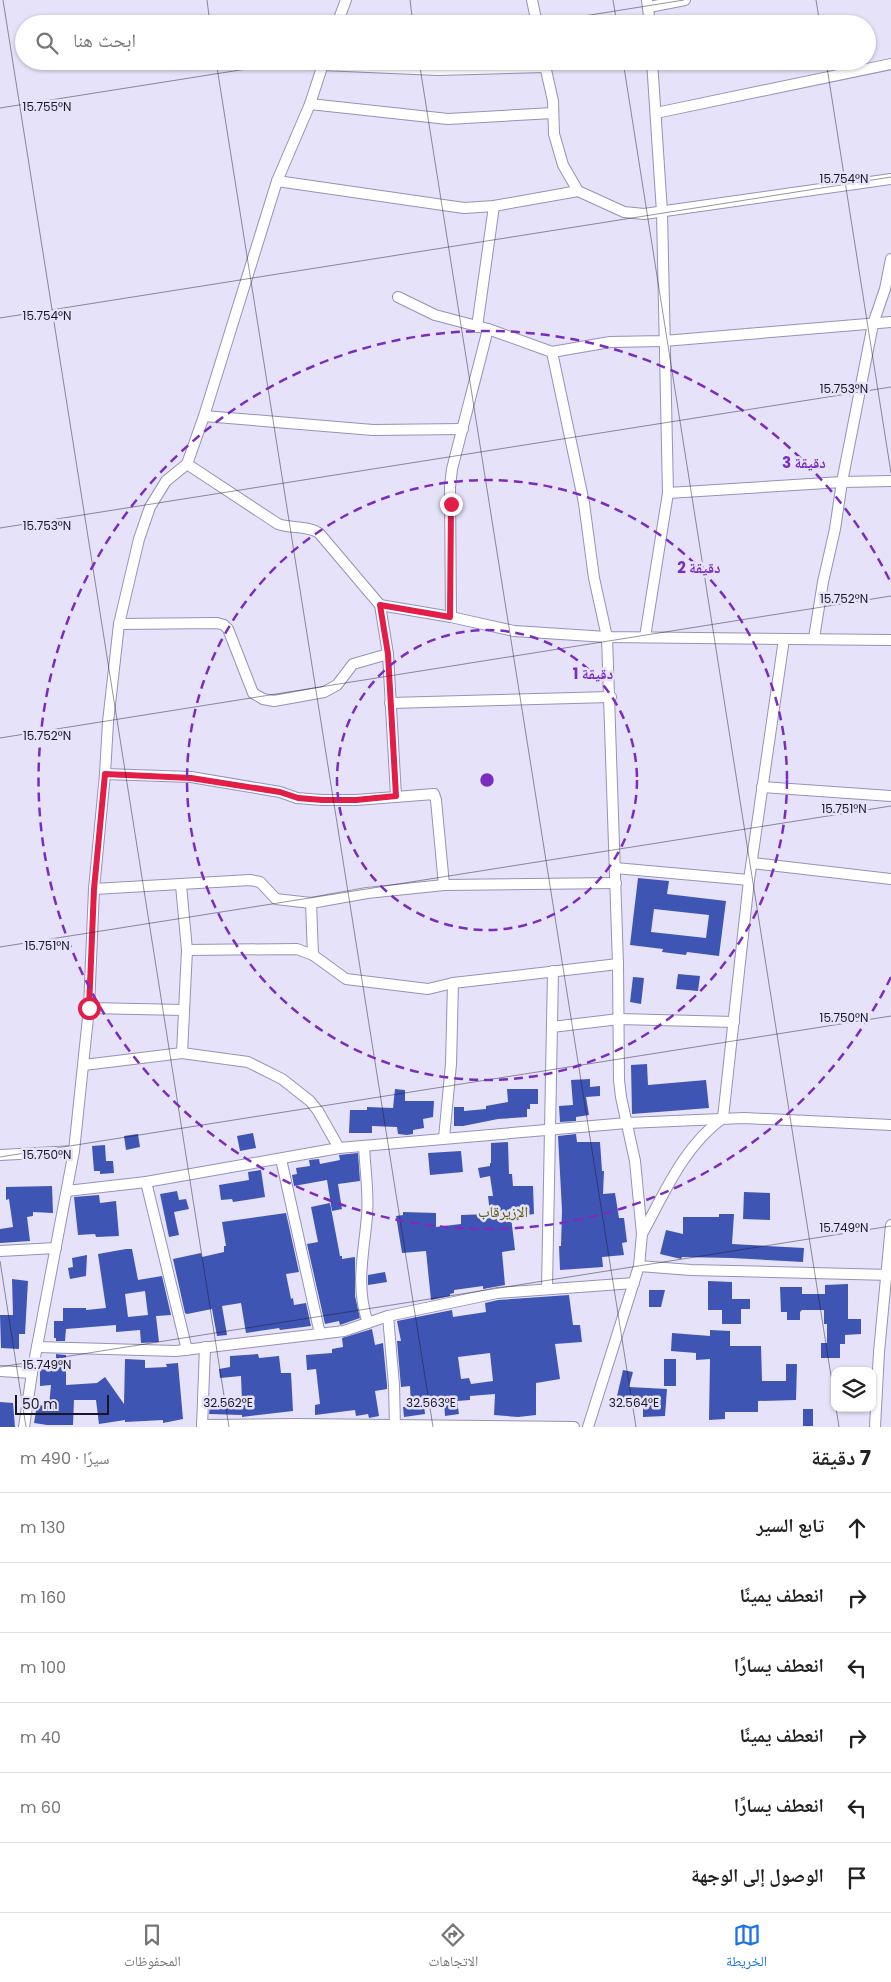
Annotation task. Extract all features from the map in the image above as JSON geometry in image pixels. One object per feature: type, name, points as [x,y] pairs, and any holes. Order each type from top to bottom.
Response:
[{"type":"street","points":[[340,15],[346,0]]},
{"type":"street","points":[[532,0],[535,15]]},
{"type":"street","points":[[648,4],[685,0]]},
{"type":"street","points":[[876,67],[891,64]]},
{"type":"street","points":[[24,1427],[32,1373],[74,1152],[89,1008],[94,889],[108,722],[119,624],[139,539],[150,507],[166,481],[187,464],[204,416],[277,182],[310,104],[321,70]]},
{"type":"street","points":[[546,70],[553,101],[554,134],[563,165],[578,191]]},
{"type":"street","points":[[645,637],[668,493],[662,212],[653,70]]},
{"type":"street","points":[[656,113],[862,70]]},
{"type":"street","points":[[310,104],[448,119],[553,112]]},
{"type":"street","points":[[277,182],[464,208],[494,206],[578,191],[624,212],[644,214],[891,179]]},
{"type":"street","points":[[477,326],[494,206]]},
{"type":"street","points":[[814,638],[873,324],[885,290],[891,259]]},
{"type":"street","points":[[398,297],[435,315],[488,329],[552,352],[610,342],[664,341],[891,322]]},
{"type":"street","points":[[450,617],[450,487],[452,469],[488,329]]},
{"type":"street","points":[[552,352],[584,503],[594,578],[607,636],[611,698],[616,868],[619,1080],[636,1161],[642,1234],[639,1266],[588,1427]]},
{"type":"street","points":[[204,416],[372,430],[462,429]]},
{"type":"street","points":[[187,464],[278,524],[289,528],[312,528],[319,533],[380,605],[388,654],[396,796]]},
{"type":"street","points":[[668,493],[842,482],[891,481]]},
{"type":"street","points":[[380,605],[450,617],[514,631],[645,637],[891,640]]},
{"type":"street","points":[[119,624],[217,623],[224,625],[228,630],[253,693],[263,699],[274,701],[324,692],[337,685],[353,664],[388,654]]},
{"type":"street","points":[[642,1234],[690,1150],[711,1127],[723,1118],[749,880],[784,639]]},
{"type":"street","points":[[390,703],[611,698]]},
{"type":"street","points":[[105,774],[191,778],[280,792],[298,798],[322,800],[356,800],[434,794],[444,885]]},
{"type":"street","points":[[762,787],[891,796]]},
{"type":"street","points":[[752,863],[891,879]]},
{"type":"street","points":[[616,868],[749,880]]},
{"type":"street","points":[[94,889],[250,880],[260,882],[276,899],[311,903],[367,893],[444,885],[616,882]]},
{"type":"street","points":[[181,885],[187,950],[182,1053]]},
{"type":"street","points":[[311,903],[313,955]]},
{"type":"street","points":[[187,950],[297,949],[313,955],[346,979],[428,989],[453,983],[618,964]]},
{"type":"street","points":[[547,1288],[553,971]]},
{"type":"street","points":[[444,1138],[451,1064],[453,983]]},
{"type":"street","points":[[89,1008],[184,1010]]},
{"type":"street","points":[[552,1027],[619,1019],[734,1022]]},
{"type":"street","points":[[84,1065],[182,1053],[248,1062],[282,1079],[310,1101],[318,1111],[339,1148]]},
{"type":"street","points":[[67,1191],[146,1182],[339,1148],[627,1123],[723,1118],[891,1124]]},
{"type":"street","points":[[364,1146],[368,1198],[360,1276],[363,1298],[362,1307],[368,1323]]},
{"type":"street","points":[[0,1155],[74,1152]]},
{"type":"street","points":[[281,1159],[320,1334]]},
{"type":"street","points":[[146,1182],[187,1350]]},
{"type":"street","points":[[875,1427],[880,1352],[889,1275],[891,1225]]},
{"type":"street","points":[[0,1251],[56,1248]]},
{"type":"street","points":[[639,1266],[692,1270],[889,1275]]},
{"type":"street","points":[[37,1347],[159,1351],[187,1350],[344,1330],[388,1316],[497,1293],[634,1283]]},
{"type":"street","points":[[388,1316],[395,1426]]},
{"type":"street","points":[[204,1347],[202,1426],[574,1427]]},
{"type":"street","points":[[0,1371],[32,1373]]},
{"type":"building","points":[[638,878],[669,881],[667,894],[726,901],[719,956],[687,952],[686,955],[662,952],[663,949],[630,945]],"holes":[[[654,909],[709,915],[706,938],[651,932]]]},
{"type":"building","points":[[678,974],[700,976],[698,991],[676,989]]},
{"type":"building","points":[[633,977],[644,978],[641,1004],[630,1002]]},
{"type":"building","points":[[647,1064],[648,1085],[706,1080],[709,1108],[632,1114],[631,1065]]},
{"type":"building","points":[[590,1079],[590,1087],[600,1086],[600,1096],[586,1097],[589,1115],[576,1117],[576,1121],[560,1122],[559,1106],[573,1105],[571,1080]]},
{"type":"building","points":[[395,1089],[405,1090],[405,1101],[434,1101],[433,1117],[423,1119],[424,1128],[413,1130],[413,1134],[407,1135],[398,1134],[397,1127],[372,1126],[372,1133],[349,1133],[350,1110],[367,1110],[367,1107],[393,1108]]},
{"type":"building","points":[[507,1089],[538,1089],[538,1104],[530,1104],[530,1109],[527,1109],[527,1117],[498,1119],[454,1126],[454,1107],[464,1107],[464,1111],[486,1109],[486,1106],[508,1102]]},
{"type":"building","points":[[253,1133],[256,1148],[240,1151],[237,1136]]},
{"type":"building","points":[[138,1134],[140,1147],[126,1150],[124,1136]]},
{"type":"building","points":[[576,1134],[577,1142],[600,1142],[602,1171],[604,1171],[603,1194],[615,1193],[619,1218],[624,1218],[627,1242],[622,1243],[624,1255],[602,1257],[603,1267],[560,1270],[559,1246],[561,1246],[562,1210],[558,1136]]},
{"type":"building","points":[[508,1142],[509,1174],[512,1174],[513,1186],[533,1186],[534,1214],[511,1217],[515,1250],[502,1252],[505,1285],[483,1289],[483,1286],[454,1290],[454,1293],[450,1294],[450,1296],[431,1300],[426,1251],[402,1253],[396,1216],[403,1215],[403,1212],[436,1213],[436,1227],[461,1224],[461,1215],[490,1214],[488,1196],[493,1196],[490,1176],[480,1178],[478,1168],[490,1166],[491,1143]]},
{"type":"building","points":[[105,1145],[106,1161],[113,1161],[114,1173],[100,1174],[100,1171],[94,1171],[92,1146]]},
{"type":"building","points":[[461,1151],[463,1172],[430,1175],[428,1153]]},
{"type":"building","points":[[358,1153],[360,1181],[338,1184],[342,1209],[332,1211],[327,1180],[294,1186],[292,1175],[297,1174],[296,1168],[310,1166],[309,1160],[319,1159],[320,1164],[340,1160],[339,1155]]},
{"type":"building","points":[[261,1170],[265,1197],[233,1202],[232,1199],[221,1200],[219,1185],[249,1180],[248,1172]]},
{"type":"building","points":[[52,1186],[53,1213],[33,1212],[33,1216],[27,1217],[30,1241],[0,1243],[0,1229],[13,1227],[9,1199],[6,1200],[6,1187]]},
{"type":"building","points":[[177,1191],[179,1200],[186,1199],[189,1209],[174,1212],[179,1235],[169,1237],[160,1194]]},
{"type":"building","points":[[744,1192],[770,1193],[770,1220],[743,1219]]},
{"type":"building","points":[[99,1195],[100,1203],[116,1201],[119,1236],[96,1237],[95,1234],[78,1235],[74,1197]]},
{"type":"building","points":[[330,1203],[340,1256],[342,1256],[342,1259],[355,1257],[355,1296],[360,1318],[340,1325],[339,1321],[325,1324],[307,1244],[318,1242],[311,1207]]},
{"type":"building","points":[[286,1213],[299,1272],[286,1274],[291,1299],[293,1298],[294,1305],[306,1303],[311,1326],[246,1333],[241,1303],[222,1306],[227,1335],[217,1336],[212,1309],[185,1313],[173,1259],[201,1253],[202,1257],[224,1252],[224,1246],[226,1246],[222,1222]]},
{"type":"building","points":[[719,1214],[734,1214],[732,1244],[804,1248],[803,1262],[732,1258],[682,1257],[681,1259],[660,1254],[666,1230],[683,1234],[683,1217],[719,1217]]},
{"type":"building","points":[[132,1249],[138,1280],[162,1276],[171,1315],[156,1316],[159,1342],[141,1343],[140,1330],[116,1332],[116,1325],[66,1329],[65,1341],[56,1341],[56,1338],[54,1338],[54,1321],[63,1321],[63,1308],[86,1308],[86,1310],[106,1308],[98,1254]],"holes":[[[145,1291],[148,1315],[128,1317],[125,1294]]]},
{"type":"building","points":[[87,1255],[86,1276],[70,1279],[68,1268],[73,1267],[72,1258]]},
{"type":"building","points":[[385,1272],[387,1282],[368,1285],[368,1275]]},
{"type":"building","points":[[12,1279],[28,1281],[25,1334],[19,1334],[19,1349],[1,1348],[0,1315],[13,1315]]},
{"type":"building","points":[[708,1281],[732,1282],[732,1299],[750,1299],[750,1309],[741,1309],[741,1324],[722,1324],[722,1310],[708,1310]]},
{"type":"building","points":[[848,1284],[848,1319],[861,1319],[861,1334],[845,1335],[845,1344],[840,1344],[840,1358],[821,1358],[821,1343],[827,1343],[827,1324],[824,1324],[824,1310],[802,1310],[800,1312],[800,1320],[787,1320],[787,1312],[781,1312],[780,1287],[802,1287],[802,1294],[825,1294],[825,1285]]},
{"type":"building","points":[[649,1290],[665,1290],[661,1307],[649,1307]]},
{"type":"building","points":[[569,1295],[573,1325],[580,1325],[582,1342],[555,1344],[560,1379],[536,1383],[536,1415],[518,1417],[494,1415],[495,1394],[470,1396],[470,1400],[457,1401],[459,1414],[445,1416],[444,1402],[424,1404],[425,1414],[404,1417],[403,1407],[411,1406],[410,1386],[401,1387],[397,1341],[401,1341],[397,1321],[452,1310],[453,1317],[486,1312],[485,1303],[498,1300]],"holes":[[[490,1353],[493,1381],[471,1384],[469,1378],[461,1379],[458,1357]]]},
{"type":"building","points":[[372,1329],[375,1345],[383,1343],[387,1385],[387,1389],[375,1391],[379,1416],[369,1418],[368,1414],[356,1416],[355,1410],[315,1415],[315,1405],[320,1404],[316,1369],[307,1370],[306,1355],[332,1353],[332,1349],[343,1347],[342,1338]]},
{"type":"building","points":[[710,1330],[730,1331],[730,1346],[761,1346],[762,1381],[786,1381],[786,1364],[797,1364],[796,1400],[758,1401],[758,1412],[725,1412],[725,1419],[709,1420],[710,1359],[696,1360],[696,1353],[671,1351],[672,1333],[710,1336]]},
{"type":"building","points":[[56,1354],[66,1355],[66,1385],[97,1383],[105,1377],[124,1404],[125,1359],[145,1360],[145,1368],[167,1367],[166,1364],[178,1363],[183,1419],[163,1423],[163,1420],[125,1422],[125,1420],[99,1424],[96,1400],[74,1400],[73,1425],[34,1423],[37,1405],[49,1406],[51,1385],[40,1386],[40,1369],[44,1369],[44,1365],[49,1364],[49,1361],[56,1361]]},
{"type":"building","points":[[258,1354],[259,1358],[279,1356],[281,1373],[291,1373],[293,1411],[242,1417],[242,1415],[209,1414],[210,1406],[242,1402],[241,1376],[220,1378],[219,1369],[230,1367],[230,1356]]},
{"type":"building","points":[[664,1359],[676,1359],[676,1386],[664,1386]]},
{"type":"building","points":[[623,1370],[633,1372],[629,1387],[667,1389],[665,1416],[643,1417],[643,1407],[615,1405]]},
{"type":"building","points":[[0,1402],[13,1403],[15,1427],[0,1427]]},
{"type":"building","points":[[803,1409],[813,1409],[813,1426],[803,1426]]},
{"type":"district","name":"الإزيرقاب","points":[[503,1212]]},
{"type":"route","points":[[89,1008],[94,889],[105,774],[191,778],[280,792],[298,798],[322,800],[356,800],[396,796],[388,654],[380,605],[450,617],[451,504]]}]
